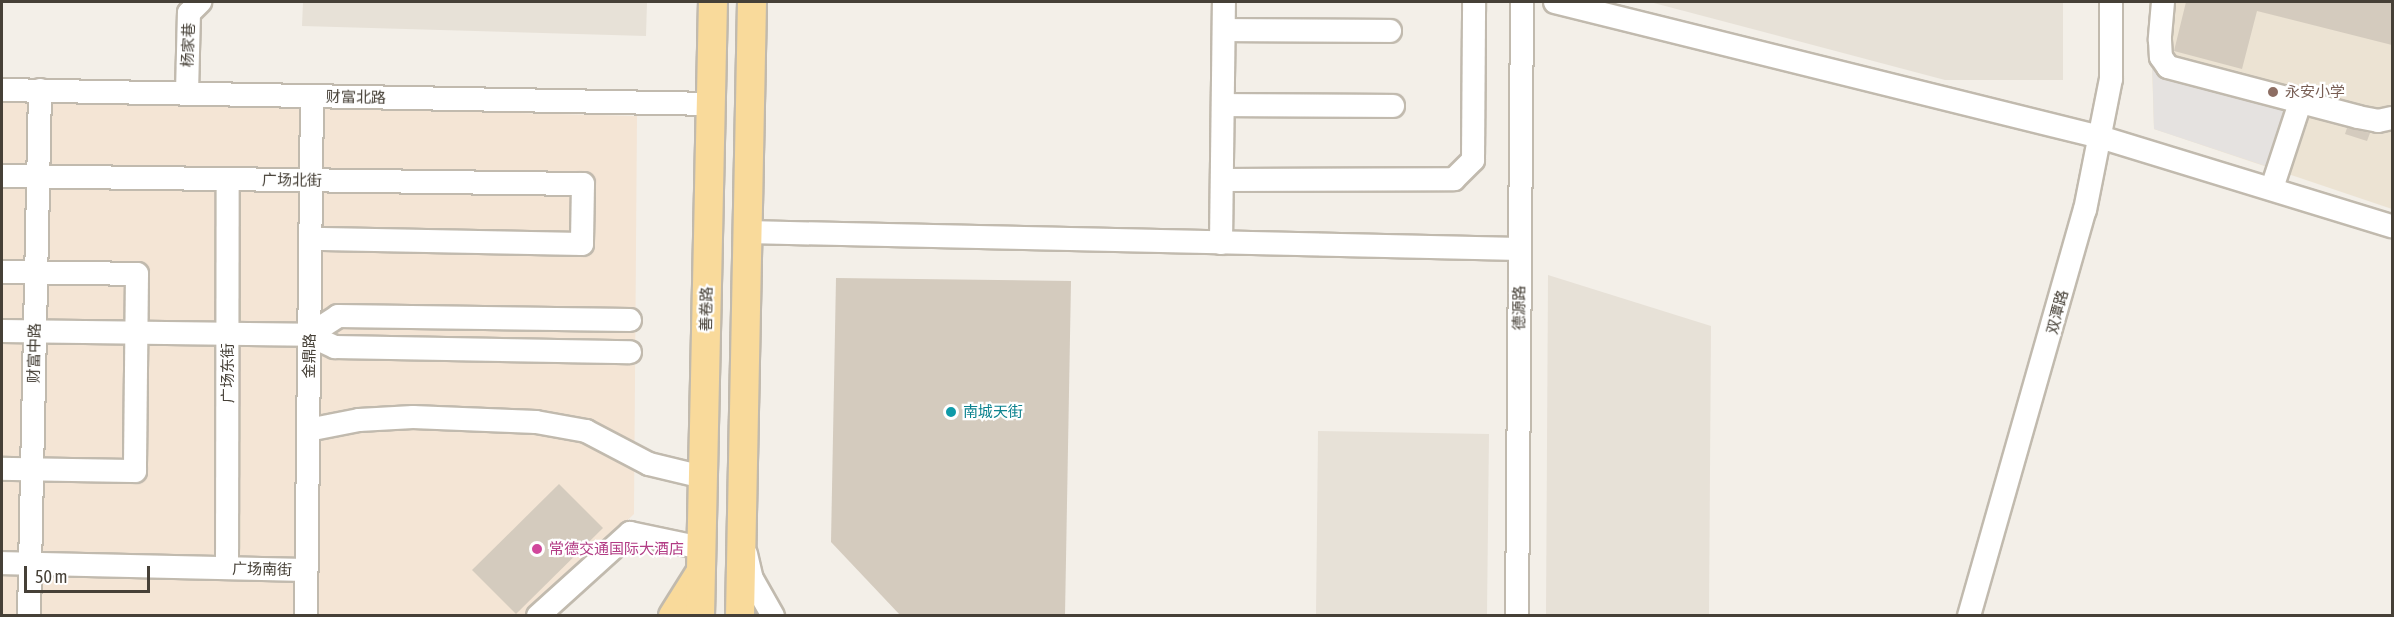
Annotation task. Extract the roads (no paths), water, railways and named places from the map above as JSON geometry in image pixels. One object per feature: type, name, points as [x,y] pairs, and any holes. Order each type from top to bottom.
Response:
[{"type":"main road","name":"善卷路","points":[[700,615],[713,2]]},
{"type":"main road","points":[[740,615],[752,2]]},
{"type":"main road","points":[[673,615],[701,560]]},
{"type":"street","name":"杨家巷","points":[[187,93],[189,13],[200,2]]},
{"type":"street","points":[[1221,243],[1224,2]]},
{"type":"street","points":[[1222,180],[1454,179],[1473,160],[1474,2]]},
{"type":"street","name":"德源路","points":[[1517,615],[1522,2]]},
{"type":"street","points":[[1554,2],[2100,137],[2392,226]]},
{"type":"street","name":"双潭路","points":[[1969,615],[2078,232],[2111,79],[2111,2]]},
{"type":"street","points":[[2163,2],[2161,57],[2168,67],[2300,103],[2378,121],[2392,118]]},
{"type":"street","points":[[1224,30],[1390,31]]},
{"type":"street","name":"财富北路","points":[[2,90],[711,104]]},
{"type":"street","name":"财富中路","points":[[29,615],[40,90]]},
{"type":"street","name":"金鼎路","points":[[306,615],[312,96]]},
{"type":"street","points":[[2272,188],[2300,103]]},
{"type":"street","points":[[1223,105],[1393,106]]},
{"type":"street","name":"广场北街","points":[[2,176],[583,184],[582,244],[310,239]]},
{"type":"street","name":"广场东街","points":[[227,568],[228,179]]},
{"type":"street","points":[[747,232],[1520,249]]},
{"type":"street","points":[[2,272],[137,274],[135,471],[2,468]]},
{"type":"street","points":[[309,335],[338,316],[630,320]]},
{"type":"street","points":[[2,332],[309,335],[335,347],[630,352]]},
{"type":"street","points":[[308,430],[359,420],[413,417],[536,422],[586,431],[649,464],[703,477]]},
{"type":"street","points":[[538,615],[630,532],[701,560]]},
{"type":"street","points":[[741,537],[752,579],[773,615]]},
{"type":"street","name":"广场南街","points":[[2,563],[306,570]]},
{"type":"place","name":"永安小学","points":[[2273,92]]},
{"type":"place","name":"南城天街","points":[[951,412]]},
{"type":"place","name":"常德交通国际大酒店","points":[[537,549]]}]
